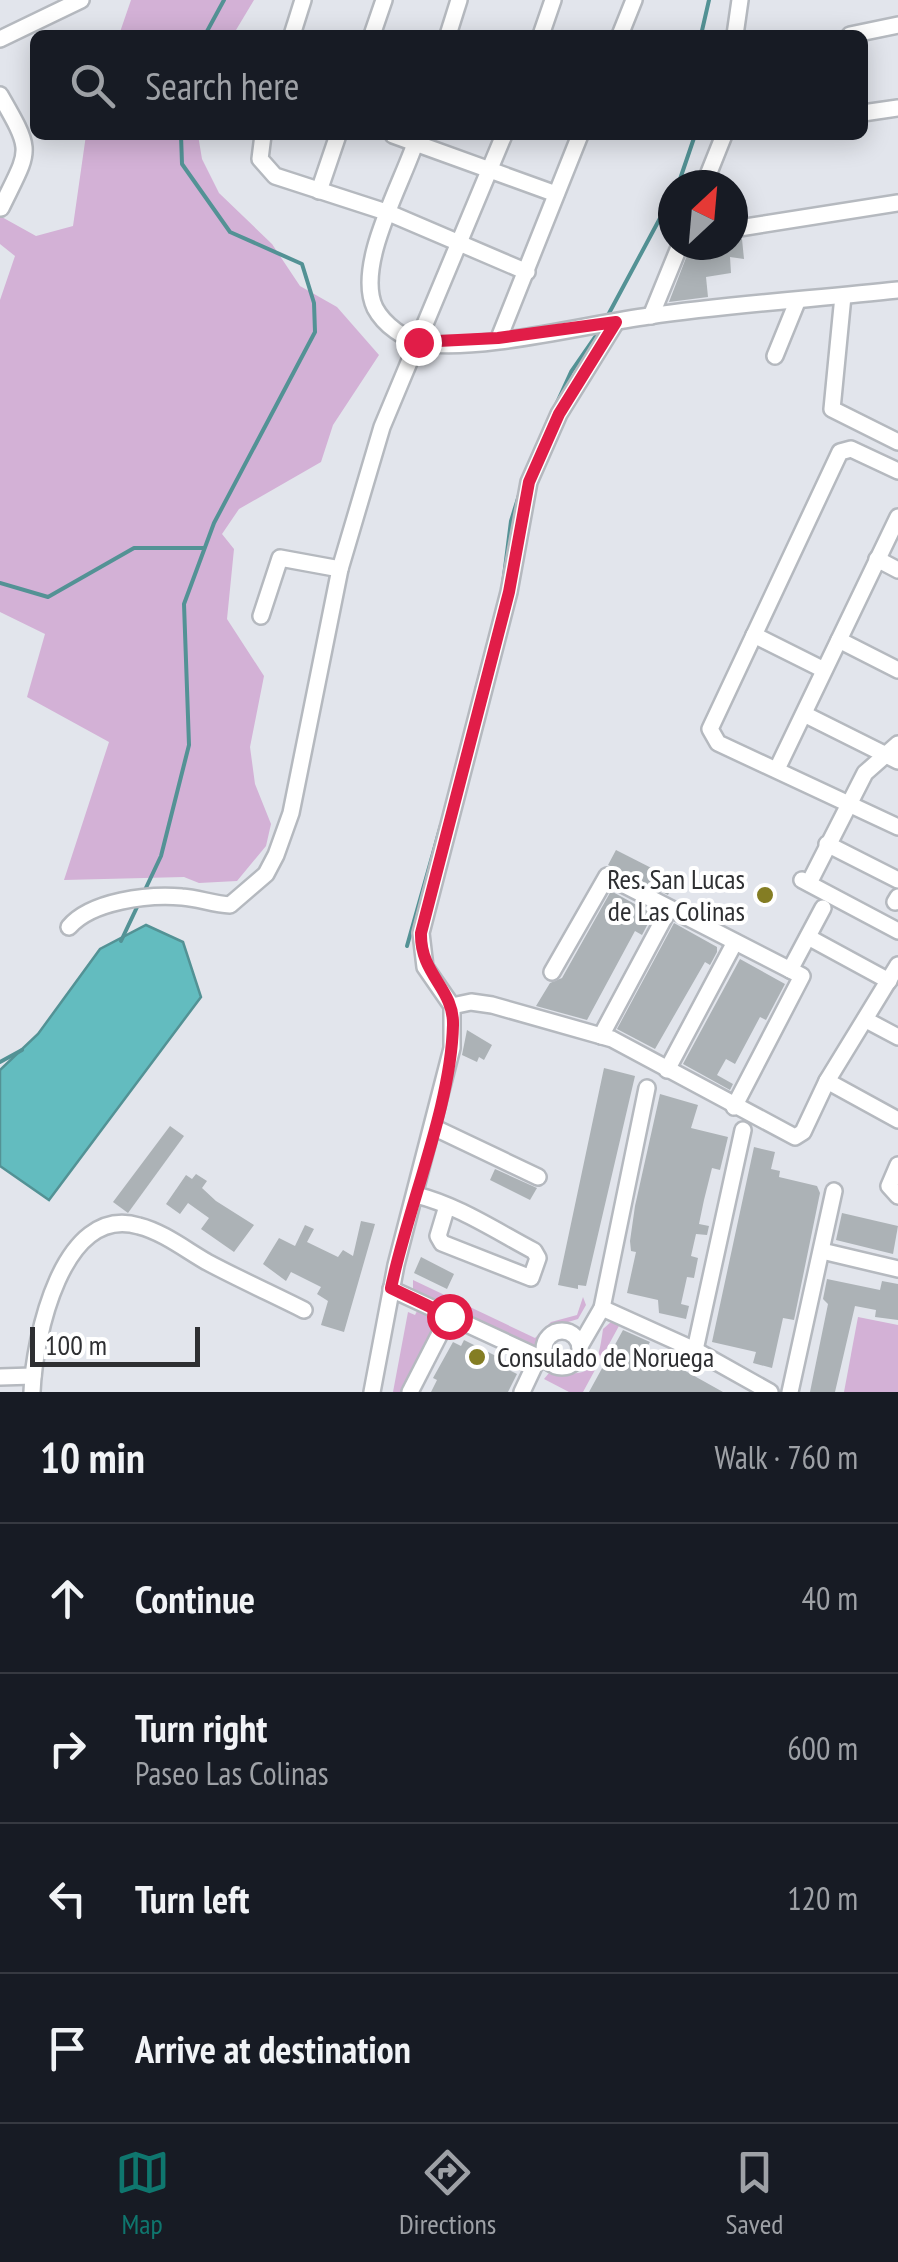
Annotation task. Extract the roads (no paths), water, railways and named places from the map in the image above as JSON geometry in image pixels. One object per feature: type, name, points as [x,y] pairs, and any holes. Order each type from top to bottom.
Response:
[{"type":"street","points":[[0,39],[82,0]]},
{"type":"street","points":[[294,30],[303,0]]},
{"type":"street","points":[[374,30],[384,0]]},
{"type":"street","points":[[449,30],[458,0]]},
{"type":"street","points":[[542,30],[554,0]]},
{"type":"street","points":[[622,30],[634,0]]},
{"type":"street","points":[[736,30],[740,0]]},
{"type":"street","points":[[868,31],[898,25]]},
{"type":"street","points":[[1,208],[27,154],[27,142],[2,104]]},
{"type":"street","points":[[868,112],[898,108]]},
{"type":"street","points":[[262,140],[260,159],[275,176],[389,212],[527,272]]},
{"type":"street","points":[[318,190],[336,140]]},
{"type":"street","points":[[417,140],[372,265],[370,291],[376,310],[393,329],[418,342],[498,338],[650,316],[898,290]]},
{"type":"street","points":[[419,140],[556,194]]},
{"type":"street","points":[[69,927],[82,911],[146,898],[184,896],[230,905],[266,874],[290,812],[340,569],[382,427],[502,140]]},
{"type":"street","points":[[498,338],[578,140]]},
{"type":"street","points":[[710,170],[722,140]]},
{"type":"street","points":[[748,227],[898,204]]},
{"type":"street","points":[[650,316],[674,260]]},
{"type":"street","points":[[843,296],[832,410],[898,442]]},
{"type":"street","points":[[775,356],[796,302]]},
{"type":"street","points":[[372,1392],[391,1288],[452,1048],[452,1006],[425,967],[421,933],[509,592],[526,495],[559,414],[613,322]]},
{"type":"street","points":[[898,472],[843,449],[710,729],[718,743],[898,827]]},
{"type":"street","points":[[777,769],[898,517]]},
{"type":"street","points":[[261,616],[280,558],[340,569]]},
{"type":"street","points":[[877,559],[898,570]]},
{"type":"street","points":[[754,636],[824,670]]},
{"type":"street","points":[[839,640],[898,670]]},
{"type":"street","points":[[804,714],[893,753],[847,803],[806,882],[898,932]]},
{"type":"street","points":[[827,844],[898,880]]},
{"type":"street","points":[[552,972],[606,876],[802,976],[734,1107]]},
{"type":"street","points":[[790,970],[823,908]]},
{"type":"street","points":[[601,1036],[669,909]]},
{"type":"street","points":[[808,937],[890,980]]},
{"type":"street","points":[[667,1070],[735,942]]},
{"type":"street","points":[[452,1006],[471,1002],[492,1005],[601,1036],[795,1138],[898,965]]},
{"type":"street","points":[[866,1020],[898,1037]]},
{"type":"street","points":[[827,1081],[898,1120]]},
{"type":"street","points":[[391,1288],[540,1356],[569,1365],[578,1358],[590,1322],[602,1308],[646,1088]]},
{"type":"street","points":[[433,1127],[538,1177]]},
{"type":"street","points":[[695,1350],[743,1130]]},
{"type":"street","points":[[898,1165],[889,1186],[898,1196]]},
{"type":"street","points":[[790,1392],[834,1191]]},
{"type":"street","points":[[416,1195],[446,1206],[534,1250],[538,1258],[531,1278],[442,1243],[438,1236],[446,1206]]},
{"type":"street","points":[[0,1377],[33,1384],[54,1287],[67,1258],[87,1235],[116,1224],[140,1226],[304,1310]]},
{"type":"street","points":[[822,1251],[898,1269]]},
{"type":"street","points":[[602,1308],[695,1350],[770,1392]]},
{"type":"street","points":[[410,1392],[449,1316]]},
{"type":"street","points":[[522,1392],[552,1333],[590,1322]]},
{"type":"street","points":[[568,1331],[580,1346]]},
{"type":"water","points":[[146,925],[183,942],[201,997],[49,1200],[0,1166],[0,1070],[38,1034],[100,949]]},
{"type":"waterway","points":[[208,30],[224,0]]},
{"type":"waterway","points":[[702,30],[709,0]]},
{"type":"waterway","points":[[144,892],[161,856],[189,745],[184,604],[214,523],[315,332],[314,303],[302,264],[230,232],[182,164],[181,140]]},
{"type":"waterway","points":[[683,170],[693,140]]},
{"type":"waterway","points":[[607,317],[658,222]]},
{"type":"waterway","points":[[534,453],[571,372],[600,330]]},
{"type":"waterway","points":[[503,584],[511,521],[519,495]]},
{"type":"waterway","points":[[0,583],[48,597],[134,548],[204,548]]},
{"type":"waterway","points":[[476,690],[494,622]]},
{"type":"waterway","points":[[407,946],[441,825]]},
{"type":"waterway","points":[[121,941],[138,905]]},
{"type":"waterway","points":[[0,1062],[22,1050]]},
{"type":"place","name":"Res. San Lucas de Las Colinas","points":[[765,895]]},
{"type":"place","name":"Consulado de Noruega","points":[[477,1357]]}]
